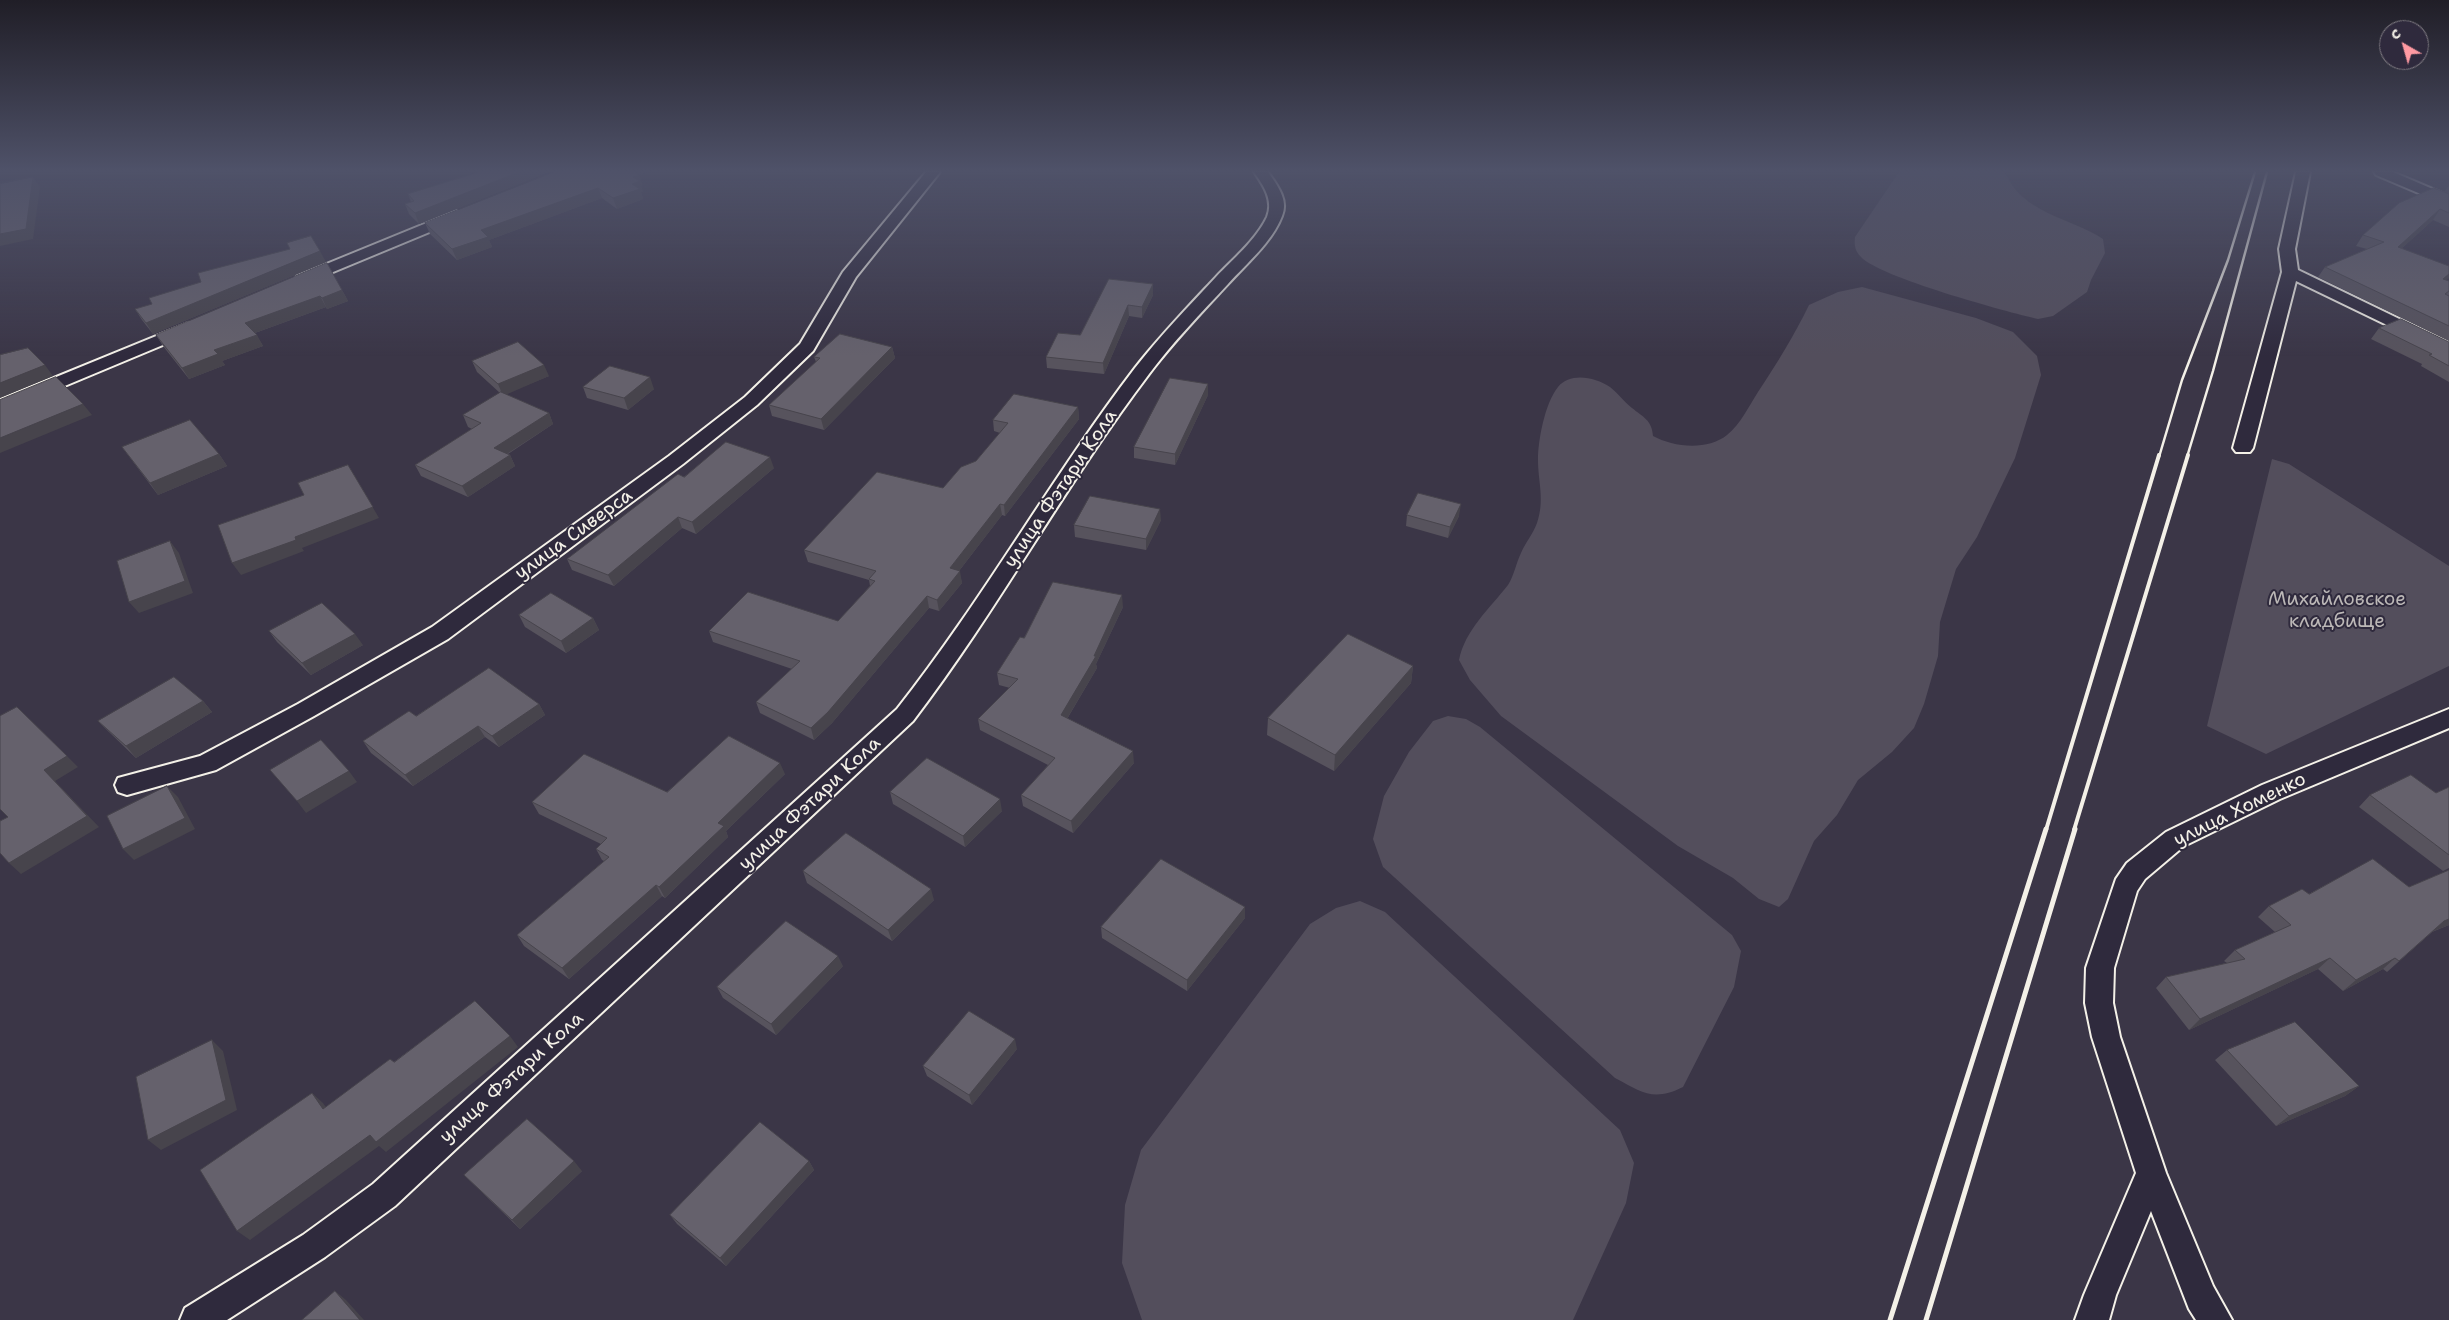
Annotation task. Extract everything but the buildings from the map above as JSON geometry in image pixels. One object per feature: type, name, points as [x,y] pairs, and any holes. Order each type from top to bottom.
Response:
[{"type":"street","points":[[288,285],[412,234]]},
{"type":"street","name":"улица Сиверса","points":[[127,785],[207,763],[306,710],[440,632],[676,460],[751,401],[807,347],[849,275],[883,234]]},
{"type":"street","name":"улица Фэтари Кола","points":[[197,1320],[314,1246],[384,1195],[906,715],[945,666],[1064,482],[1142,370],[1264,234]]},
{"type":"street","points":[[2243,448],[2290,272],[2287,250],[2290,234]]},
{"type":"street","points":[[2290,272],[2449,350]]},
{"type":"street","points":[[0,407],[207,320]]},
{"type":"street","name":"улица Хоменко","points":[[2215,1320],[2200,1297],[2151,1173],[2106,1037],[2099,1003],[2100,968],[2125,887],[2136,871],[2175,839],[2271,792],[2449,718]]},
{"type":"street","points":[[2092,1320],[2100,1295],[2151,1173]]},
{"type":"green space","points":[[1857,234],[2093,234],[2103,239],[2105,253],[2087,292],[2053,316],[2038,319],[1945,293],[1892,274],[1861,257],[1857,252],[1855,237]]},
{"type":"green space","points":[[1862,287],[1976,318],[2013,332],[2037,356],[2041,375],[2015,458],[1977,537],[1956,569],[1940,622],[1938,656],[1924,704],[1914,728],[1892,752],[1858,780],[1837,815],[1814,841],[1788,899],[1779,907],[1759,899],[1733,878],[1678,846],[1501,716],[1470,680],[1459,660],[1472,629],[1508,585],[1519,557],[1537,523],[1541,507],[1538,460],[1539,442],[1549,402],[1563,382],[1569,379],[1583,378],[1597,381],[1610,387],[1649,422],[1653,436],[1661,440],[1690,446],[1710,443],[1727,435],[1740,421],[1785,349],[1809,305],[1838,292]]},
{"type":"green space","name":"Михайловское кладбище","points":[[2272,459],[2289,464],[2449,566],[2449,666],[2266,754],[2207,726]]},
{"type":"green space","points":[[1448,716],[1466,719],[1480,727],[1732,935],[1741,951],[1734,987],[1683,1087],[1664,1094],[1655,1094],[1640,1091],[1615,1078],[1383,867],[1373,839],[1384,796],[1409,752],[1433,721]]},
{"type":"green space","points":[[1360,901],[1385,912],[1620,1130],[1634,1163],[1626,1203],[1573,1320],[1142,1320],[1122,1263],[1125,1205],[1141,1150],[1310,924],[1336,908]]},
{"type":"railway","points":[[2159,457],[2182,380],[2228,260],[2236,234]]},
{"type":"railway","points":[[2187,457],[2213,371],[2250,234]]},
{"type":"railway","points":[[2046,830],[2159,455]]},
{"type":"railway","points":[[2074,830],[2188,455]]},
{"type":"railway","points":[[1890,1320],[2046,829]]},
{"type":"railway","points":[[1926,1320],[2075,829]]}]
